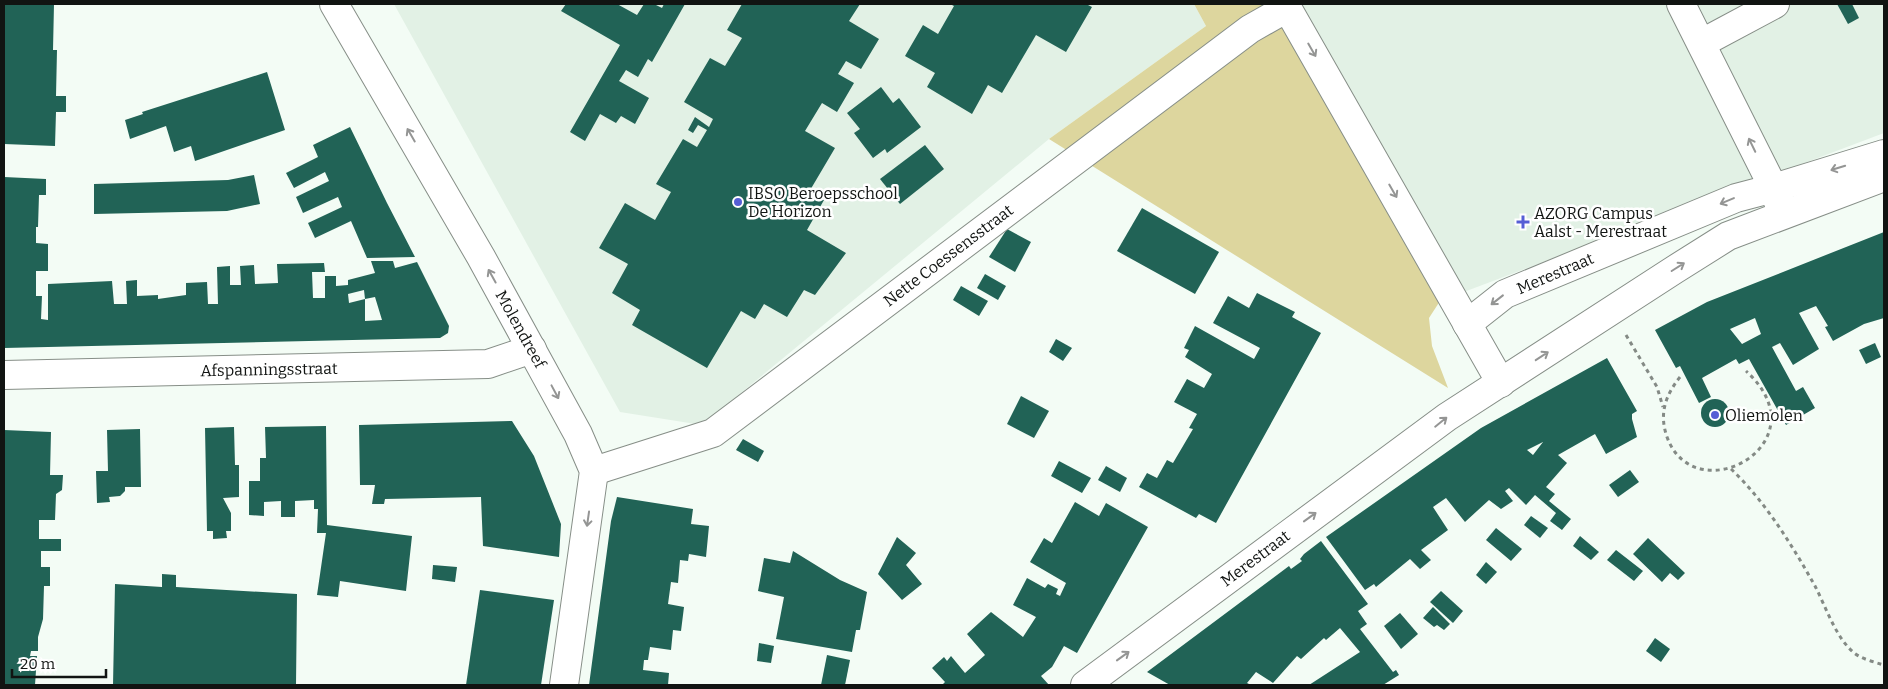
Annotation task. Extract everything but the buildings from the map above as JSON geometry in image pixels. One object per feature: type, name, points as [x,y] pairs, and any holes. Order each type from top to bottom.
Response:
[{"type":"street","name":"Molendreef","points":[[334,4],[482,257],[578,434],[594,471]]},
{"type":"street","points":[[1681,4],[1774,188],[1783,215]]},
{"type":"street","points":[[1702,43],[1775,4]]},
{"type":"street","points":[[1286,6],[1502,383]]},
{"type":"street","name":"Nette Coessensstraat","points":[[594,471],[713,434],[1250,29],[1286,6]]},
{"type":"street","name":"Merestraat","points":[[1467,324],[1505,294],[1736,198],[1884,154]]},
{"type":"street","name":"Merestraat","points":[[1085,685],[1447,417],[1728,236],[1884,177]]},
{"type":"street","name":"Afspanningsstraat","points":[[4,375],[488,364],[532,350]]},
{"type":"street","points":[[564,685],[594,471]]},
{"type":"path","points":[[1612,310],[1657,387],[1663,408],[1663,426],[1670,443],[1681,457],[1696,467],[1713,471],[1731,469],[1747,461],[1760,449],[1768,433],[1771,416],[1763,390],[1759,383],[1746,371]]},
{"type":"path","points":[[1663,408],[1669,391],[1680,377]]},
{"type":"path","points":[[1731,469],[1752,488],[1770,515],[1814,585],[1842,639],[1853,652],[1871,662],[1884,665]]},
{"type":"shaded area","name":"IBSO Beroepsschool De Horizon","points":[[394,4],[1194,4],[1206,26],[1049,139],[702,425],[620,412]]},
{"type":"shaded area","points":[[1194,4],[1274,4],[1440,301],[1429,318],[1432,346],[1448,388],[1049,139],[1206,26]]},
{"type":"shaded area","name":"AZORG Campus Aalst - Merestraat","points":[[1274,4],[1884,4],[1884,133],[1440,301]]},
{"type":"place","name":"IBSO Beroepsschool De Horizon","points":[[738,202]]},
{"type":"place","name":"AZORG Campus Aalst - Merestraat","points":[[1523,222]]},
{"type":"place","name":"Oliemolen","points":[[1715,415]]}]
